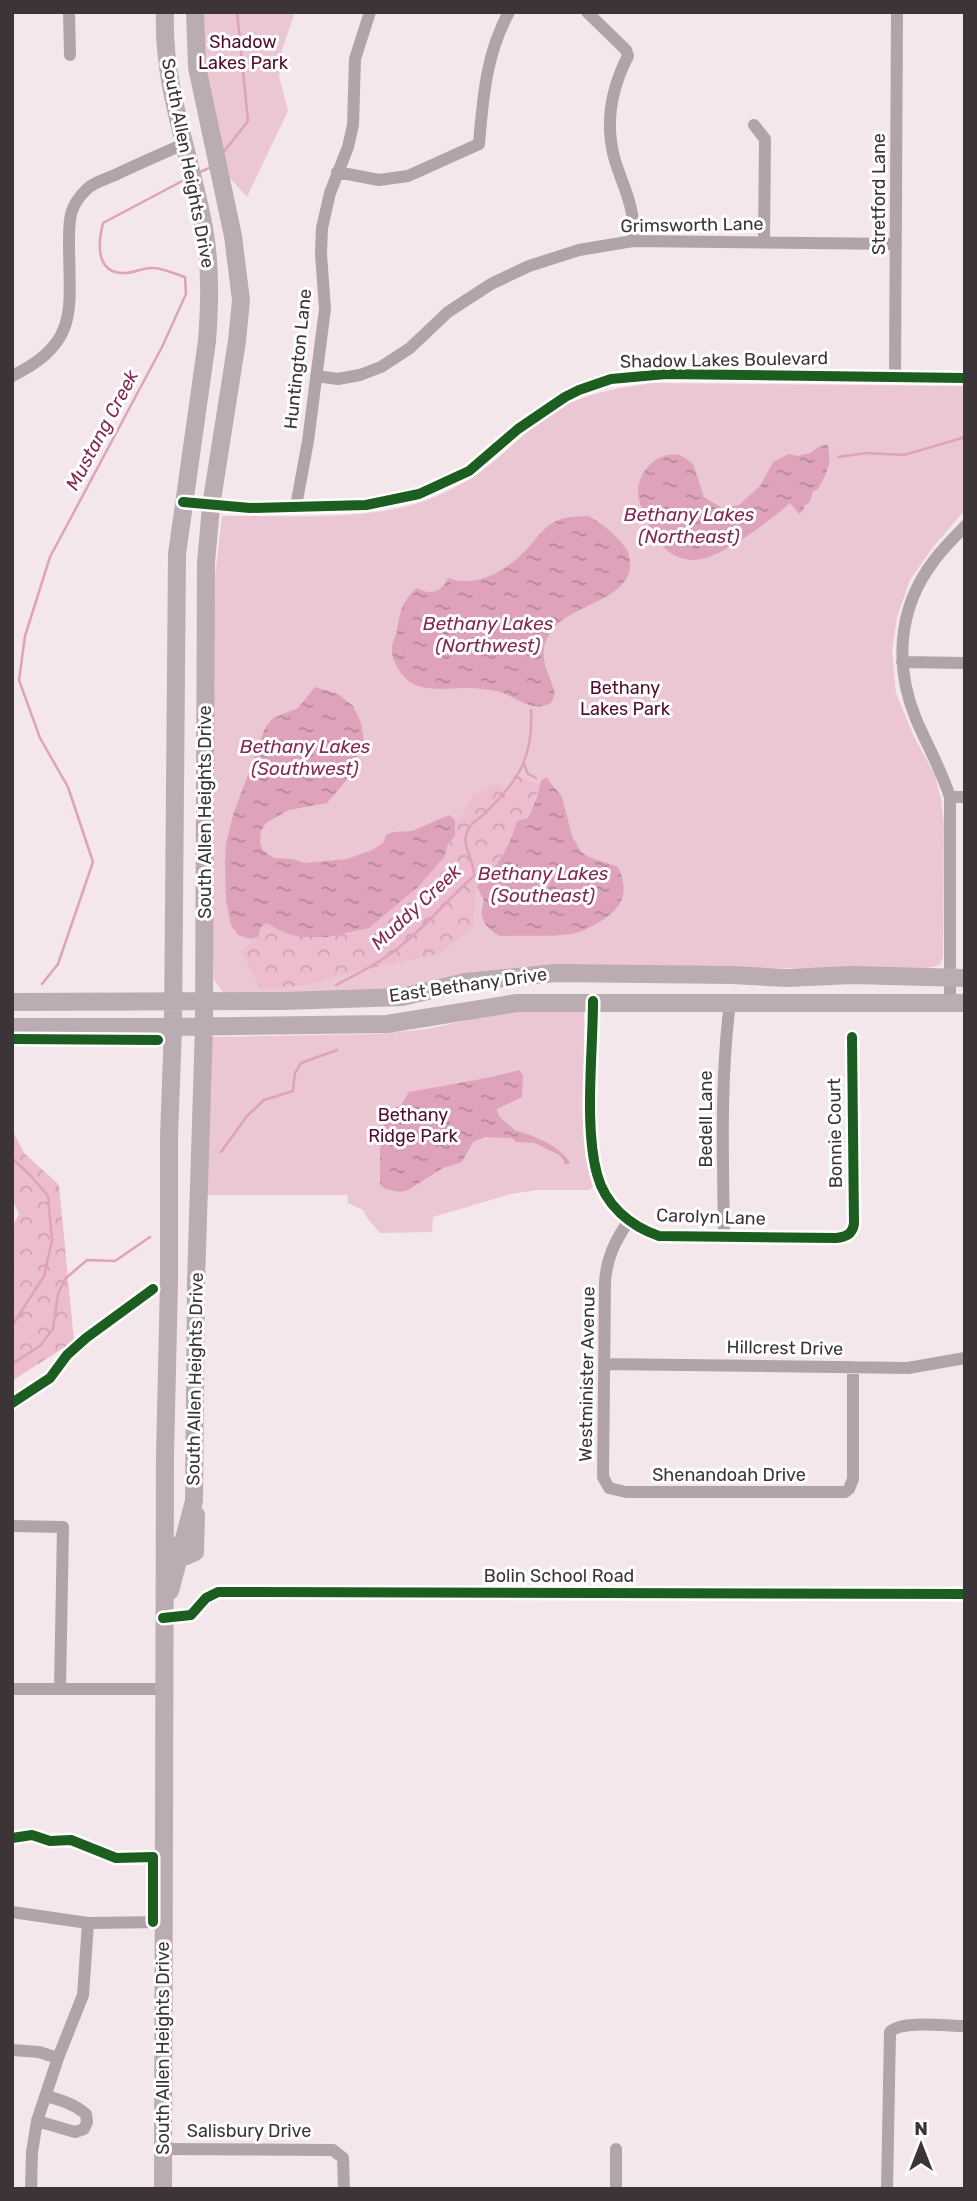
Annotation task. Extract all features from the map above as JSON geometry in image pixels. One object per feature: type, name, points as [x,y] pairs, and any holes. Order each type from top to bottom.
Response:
[{"type":"main road","name":"South Allen Heights Drive","points":[[163,2189],[163,1616],[169,1137],[173,1027],[177,554],[209,312],[209,272],[204,229],[166,56],[165,12]]},
{"type":"main road","name":"South Allen Heights Drive","points":[[163,1616],[194,1501],[196,1282],[204,1026],[206,563],[211,506],[237,341],[240,300],[233,236],[197,67],[195,12]]},
{"type":"main road","points":[[175,767],[206,765]]},
{"type":"main road","name":"East Bethany Drive","points":[[12,1002],[285,1001],[402,997],[475,980],[556,973],[786,978],[852,975],[958,978]]},
{"type":"main road","points":[[730,1003],[732,975]]},
{"type":"main road","name":"East Bethany Drive","points":[[12,1027],[387,1024],[517,1003],[957,1002]]},
{"type":"main road","points":[[169,1282],[196,1282]]},
{"type":"main road","points":[[165,1467],[170,1486],[172,1540],[180,1553]]},
{"type":"street","points":[[68,12],[70,55]]},
{"type":"street","name":"Huntington Lane","points":[[296,506],[325,309],[322,228],[353,125],[355,59],[370,12]]},
{"type":"street","points":[[337,172],[379,180],[408,176],[480,144],[484,83],[491,51],[509,12]]},
{"type":"street","points":[[587,12],[626,50],[628,56],[618,75],[611,115],[612,145],[633,217],[633,241]]},
{"type":"street","name":"Stretford Lane","points":[[895,377],[897,12]]},
{"type":"street","points":[[754,125],[765,139],[764,242]]},
{"type":"street","points":[[12,376],[32,367],[55,348],[66,326],[69,299],[69,215],[76,201],[89,186],[185,149]]},
{"type":"street","name":"Grimsworth Lane","points":[[316,376],[338,379],[360,376],[381,367],[410,348],[448,312],[491,284],[529,265],[579,250],[633,241],[896,244]]},
{"type":"street","name":"Shadow Lakes Boulevard","points":[[183,502],[250,508],[366,505],[419,494],[469,471],[518,429],[565,397],[611,379],[666,374],[965,379]]},
{"type":"street","points":[[957,1002],[950,797],[944,777],[915,717],[905,685],[902,662],[903,628],[914,594],[934,561],[965,526]]},
{"type":"street","points":[[902,662],[965,663]]},
{"type":"street","points":[[950,797],[965,797]]},
{"type":"street","points":[[593,1001],[592,1117],[597,1176],[618,1211],[628,1222]]},
{"type":"street","name":"Bedell Lane","points":[[724,1236],[724,1043],[730,1003]]},
{"type":"street","name":"Bonnie Court","points":[[852,1037],[853,1229]]},
{"type":"street","name":"Carolyn Lane","points":[[628,1222],[659,1236],[836,1238],[846,1237],[853,1229]]},
{"type":"street","name":"Westminister Avenue","points":[[609,1488],[603,1477],[605,1273],[614,1244],[628,1222]]},
{"type":"street","name":"Hillcrest Drive","points":[[604,1364],[908,1368],[965,1358]]},
{"type":"street","name":"Shenandoah Drive","points":[[609,1488],[626,1492],[845,1492],[853,1479],[853,1367]]},
{"type":"street","points":[[12,1526],[63,1527],[60,1689]]},
{"type":"street","name":"Bolin School Road","points":[[163,1616],[191,1615],[206,1598],[218,1592],[965,1594]]},
{"type":"street","points":[[12,1689],[163,1689]]},
{"type":"street","points":[[12,1912],[88,1923],[163,1922]]},
{"type":"street","points":[[31,2189],[32,2152],[37,2121],[83,1995],[88,1923]]},
{"type":"street","points":[[887,2189],[888,2037],[892,2029],[903,2025],[965,2026]]},
{"type":"street","points":[[12,2050],[39,2052],[58,2058]]},
{"type":"street","points":[[37,2121],[75,2132],[84,2129],[87,2122],[86,2114],[79,2109],[67,2102],[46,2096]]},
{"type":"street","name":"Salisbury Drive","points":[[164,2149],[334,2150],[343,2158],[344,2189]]},
{"type":"street","points":[[616,2149],[616,2189]]},
{"type":"green space","name":"Shadow Lakes Park","points":[[202,12],[295,12],[282,50],[279,76],[288,111],[247,197],[229,177],[206,72]]},
{"type":"green space","name":"Bethany Lakes Park","points":[[652,383],[965,386],[965,510],[933,547],[910,580],[897,617],[892,651],[896,693],[914,737],[935,775],[941,799],[944,824],[943,957],[940,965],[927,968],[535,968],[389,991],[224,994],[214,980],[213,954],[213,594],[222,516],[333,516],[362,514],[415,504],[444,493],[476,475],[534,426],[566,405],[602,392]]},
{"type":"green space","points":[[515,774],[540,785],[527,818],[517,821],[502,856],[477,886],[473,927],[439,954],[351,972],[305,985],[261,989],[241,952],[258,937],[261,927],[266,923],[285,933],[328,937],[369,928],[419,886],[444,857],[448,844],[455,836],[455,820],[459,820],[473,795],[497,784],[507,795]]},
{"type":"green space","name":"Bethany Ridge Park","points":[[575,1008],[584,1013],[585,1156],[594,1186],[589,1190],[537,1190],[511,1194],[433,1217],[432,1232],[380,1233],[363,1210],[348,1203],[347,1195],[205,1195],[209,1043],[213,1037],[377,1034],[428,1029],[499,1013]]},
{"type":"green space","points":[[12,1129],[24,1153],[59,1185],[74,1341],[12,1381],[12,1227],[19,1214],[12,1199]]},
{"type":"water","name":"Bethany Lakes (Northeast)","points":[[827,444],[829,462],[826,473],[803,511],[799,514],[790,503],[744,538],[704,559],[693,560],[676,556],[663,547],[641,508],[638,494],[641,478],[650,465],[663,456],[679,455],[693,464],[704,497],[722,508],[739,505],[760,486],[773,462],[789,454],[798,456],[810,453]]},
{"type":"water","name":"Bethany Lakes (Northwest)","points":[[588,516],[599,522],[626,549],[630,562],[628,575],[611,594],[571,615],[550,633],[544,657],[555,694],[551,703],[544,706],[530,705],[496,691],[424,687],[410,682],[404,676],[394,659],[392,646],[402,607],[417,588],[431,592],[442,587],[448,578],[469,581],[490,576],[518,558],[551,524],[564,518]]},
{"type":"water","name":"Bethany Lakes (Southwest)","points":[[315,687],[338,694],[353,706],[361,723],[364,741],[346,781],[327,803],[289,810],[266,823],[261,831],[260,843],[263,850],[273,858],[293,859],[304,863],[347,859],[372,850],[383,843],[386,835],[412,831],[449,815],[455,820],[455,836],[448,844],[444,857],[419,886],[369,928],[328,937],[300,937],[266,923],[261,927],[258,937],[251,939],[238,935],[231,925],[226,900],[226,844],[233,815],[265,728],[273,718],[298,708]]},
{"type":"water","name":"Bethany Lakes (Southeast)","points":[[546,777],[562,797],[572,836],[581,852],[618,867],[624,885],[621,900],[605,919],[571,934],[500,936],[484,922],[484,901],[477,886],[502,856],[517,821],[528,818],[541,781]]},
{"type":"water","points":[[519,1070],[523,1075],[522,1097],[497,1109],[499,1116],[514,1130],[553,1147],[570,1163],[564,1165],[564,1160],[559,1155],[535,1143],[516,1142],[512,1138],[485,1137],[473,1142],[462,1162],[443,1168],[408,1190],[400,1192],[385,1189],[380,1184],[383,1126],[392,1109],[401,1105],[409,1092]]},
{"type":"waterway","name":"Mustang Creek","points":[[222,154],[248,121],[237,12]]},
{"type":"waterway","name":"Mustang Creek","points":[[198,173],[211,167]]},
{"type":"waterway","name":"Mustang Creek","points":[[42,984],[58,964],[93,862],[68,787],[40,738],[19,680],[25,636],[50,557],[162,347],[186,294],[185,277],[169,271],[150,268],[125,273],[108,268],[100,248],[103,223],[186,179]]},
{"type":"waterway","name":"Muddy Creek","points":[[838,457],[866,453],[904,455],[962,438],[965,434]]},
{"type":"waterway","name":"Muddy Creek","points":[[336,985],[380,961],[404,943],[474,876],[465,840],[467,831],[505,792],[521,768],[530,742],[531,710]]},
{"type":"waterway","name":"Muddy Creek","points":[[524,764],[528,774],[536,778]]},
{"type":"waterway","name":"Muddy Creek","points":[[221,1152],[247,1116],[264,1100],[293,1091],[295,1073],[301,1063],[337,1050]]},
{"type":"waterway","name":"Mustang Creek","points":[[12,1158],[48,1196],[52,1240],[44,1276],[12,1326]]},
{"type":"waterway","name":"Muddy Creek","points":[[12,1364],[40,1346],[53,1329],[58,1294],[65,1279],[87,1260],[115,1261],[150,1237]]},
{"type":"cycle path","points":[[183,502],[250,508],[366,505],[419,494],[469,471],[518,429],[565,397],[611,379],[666,374],[965,378]]},
{"type":"cycle path","points":[[593,1001],[590,1111],[597,1174],[612,1205],[638,1226],[659,1236],[836,1238],[850,1233],[854,1224],[852,1037]]},
{"type":"cycle path","points":[[12,1039],[158,1040]]},
{"type":"cycle path","points":[[12,1403],[50,1378],[67,1355],[86,1338],[153,1289]]},
{"type":"cycle path","points":[[163,1618],[191,1615],[206,1598],[218,1592],[965,1594]]},
{"type":"cycle path","points":[[12,1838],[32,1835],[50,1841],[71,1840],[116,1858],[153,1857],[153,1922]]}]
